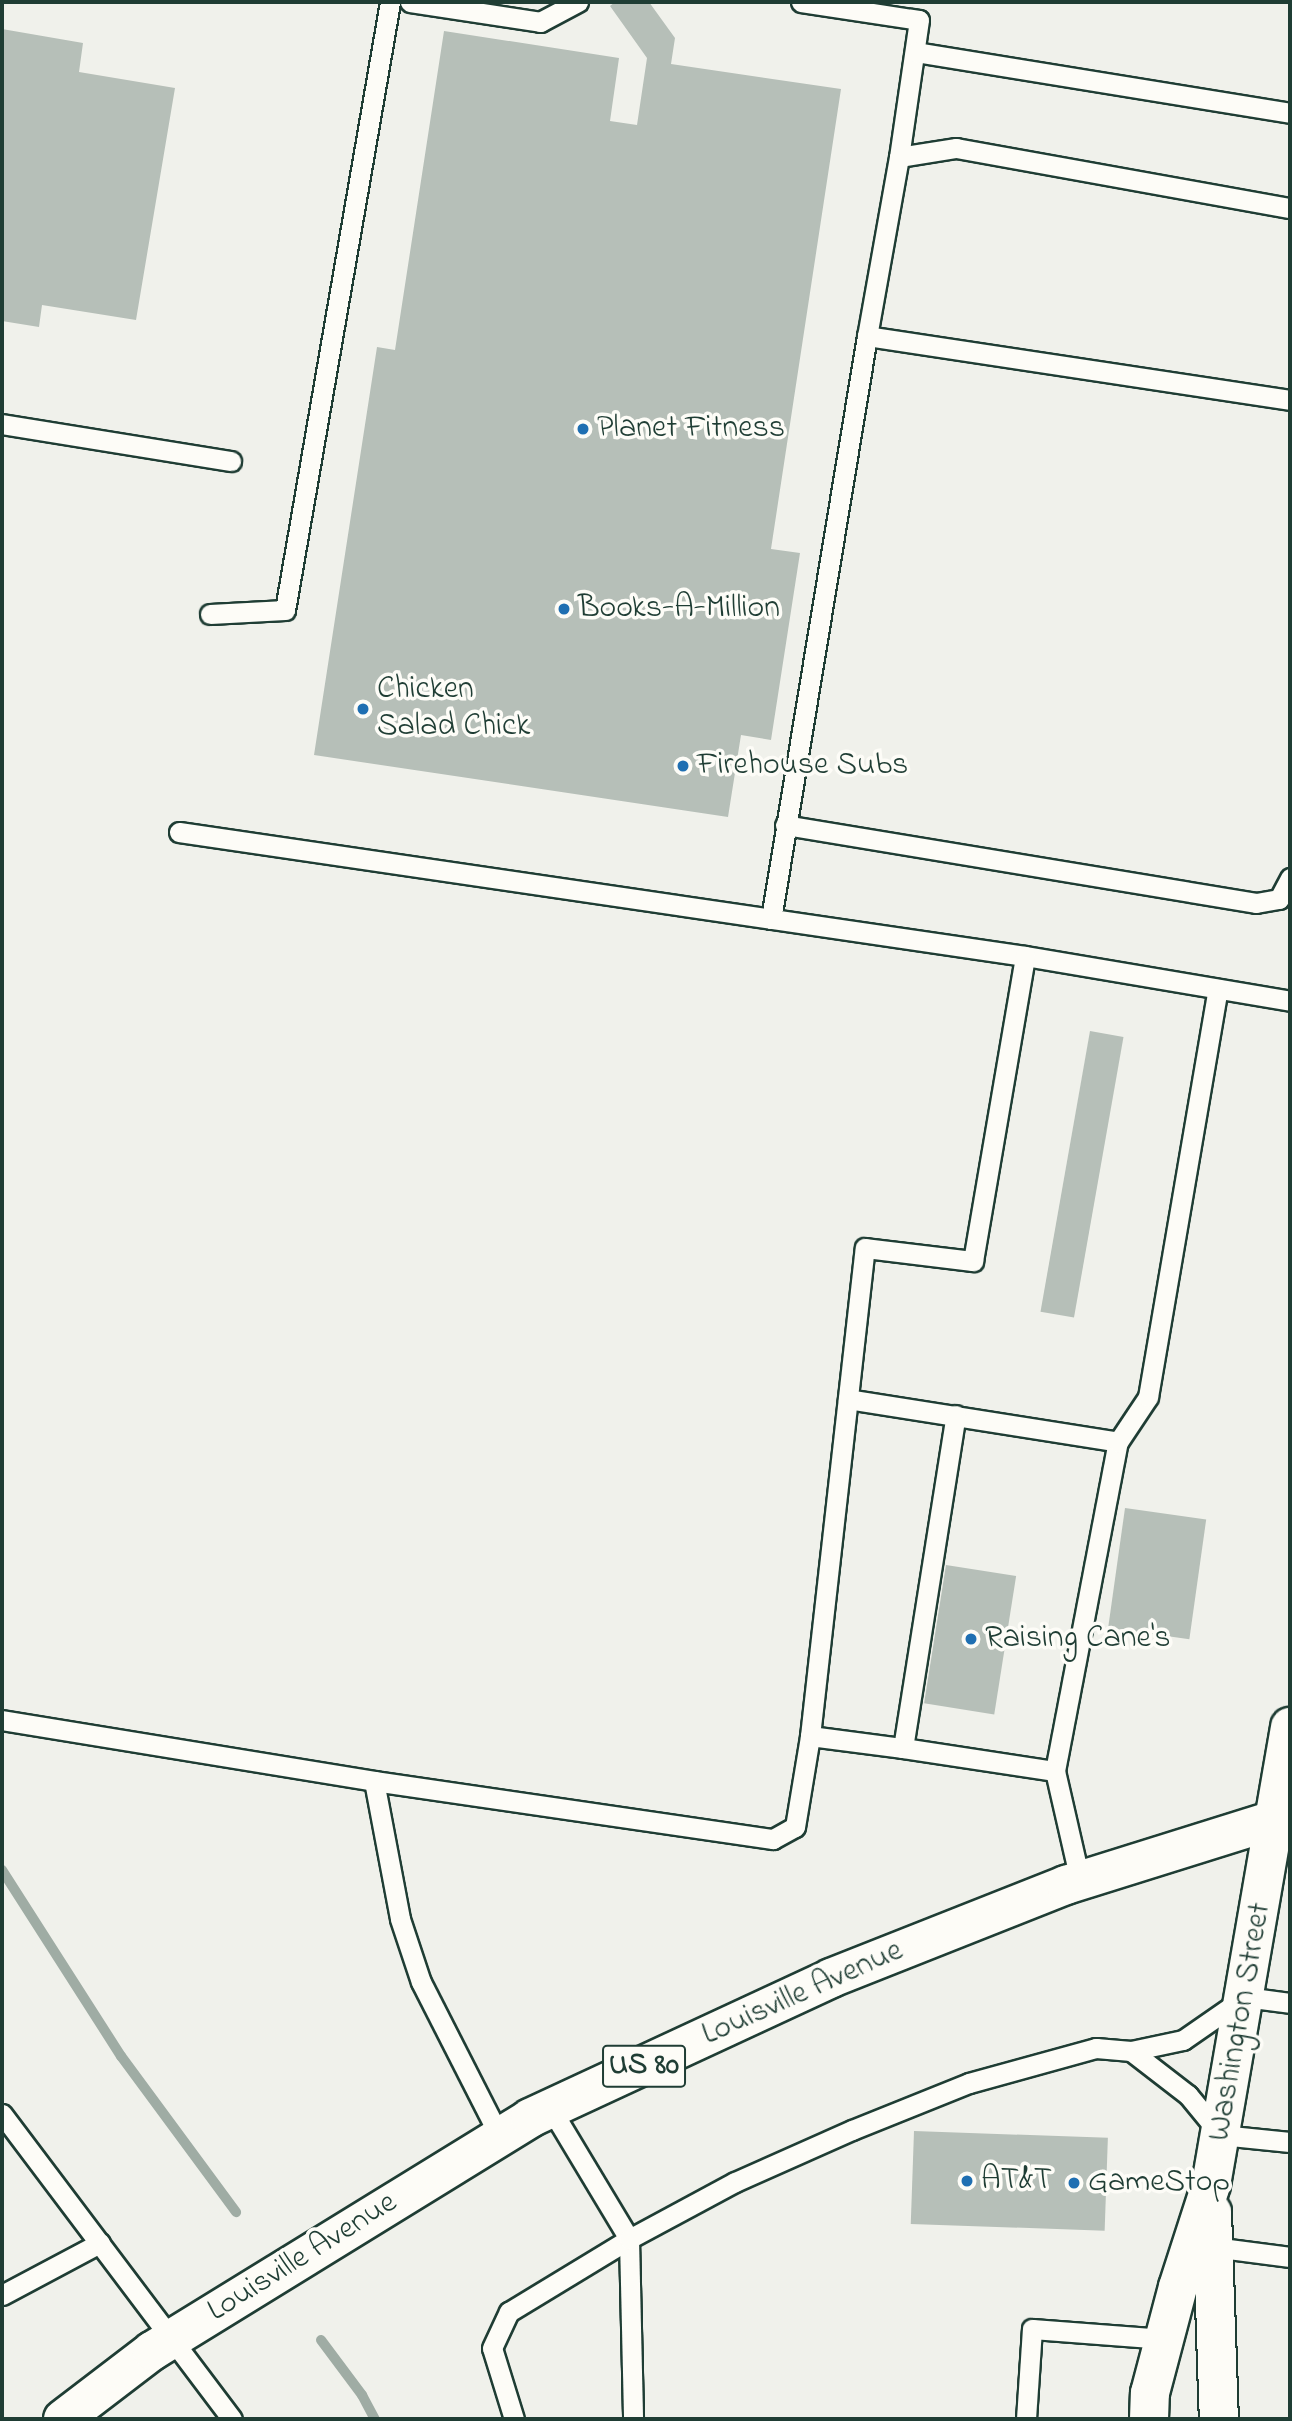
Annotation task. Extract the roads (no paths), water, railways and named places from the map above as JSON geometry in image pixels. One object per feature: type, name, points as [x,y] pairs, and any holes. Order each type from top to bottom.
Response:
[{"type":"main road","name":"Washington Street","points":[[1149,2419],[1150,2393],[1211,2185],[1245,1997],[1284,1816],[1290,1727]]},
{"type":"main road","name":"Louisville Avenue","points":[[63,2419],[173,2338],[500,2137],[551,2109],[831,1978],[1080,1880],[1284,1816]]},
{"type":"main road","name":"Washington Street","points":[[1211,2185],[1219,2419]]},
{"type":"lane","points":[[210,614],[285,610],[390,2]]},
{"type":"lane","points":[[410,2],[540,22],[578,2]]},
{"type":"lane","points":[[771,919],[867,336],[900,157],[919,20],[801,2]]},
{"type":"lane","points":[[915,52],[1290,113]]},
{"type":"lane","points":[[900,157],[956,148],[1290,208]]},
{"type":"lane","points":[[867,336],[1290,400]]},
{"type":"lane","points":[[2,424],[231,461]]},
{"type":"lane","points":[[785,825],[1256,903],[1279,899],[1290,878]]},
{"type":"lane","points":[[179,832],[1025,956],[1290,1001]]},
{"type":"lane","points":[[2,1720],[374,1781],[773,1839],[795,1827],[810,1737],[865,1248],[973,1261],[1025,956]]},
{"type":"lane","points":[[1080,1880],[1055,1771],[1118,1442],[1148,1397],[1218,989]]},
{"type":"lane","points":[[848,1399],[1118,1442]]},
{"type":"lane","points":[[903,1748],[956,1415]]},
{"type":"lane","points":[[810,1737],[1055,1771]]},
{"type":"lane","points":[[374,1781],[400,1919],[421,1982],[500,2137]]},
{"type":"lane","points":[[514,2419],[492,2348],[509,2312],[628,2239],[759,2172],[852,2130],[969,2083],[1096,2048],[1131,2051],[1182,2039],[1245,1997],[1290,2003]]},
{"type":"lane","points":[[1131,2051],[1188,2095],[1221,2134],[1290,2142]]},
{"type":"lane","points":[[551,2109],[628,2239],[632,2419]]},
{"type":"lane","points":[[2,2113],[232,2419]]},
{"type":"lane","points":[[2,2295],[100,2243]]},
{"type":"lane","points":[[1213,2247],[1290,2258]]},
{"type":"lane","points":[[1027,2419],[1032,2329],[1165,2339]]},
{"type":"waterway","points":[[2,1870],[121,2056],[236,2212]]},
{"type":"waterway","points":[[321,2340],[362,2395],[375,2419]]},
{"type":"place","name":"Planet Fitness","points":[[583,429]]},
{"type":"place","name":"Books-A-Million","points":[[564,609]]},
{"type":"place","name":"Chicken Salad Chick","points":[[363,709]]},
{"type":"place","name":"Firehouse Subs","points":[[683,766]]},
{"type":"place","name":"Raising Cane's","points":[[971,1639]]},
{"type":"place","name":"AT&T","points":[[967,2181]]},
{"type":"place","name":"GameStop","points":[[1074,2183]]}]
